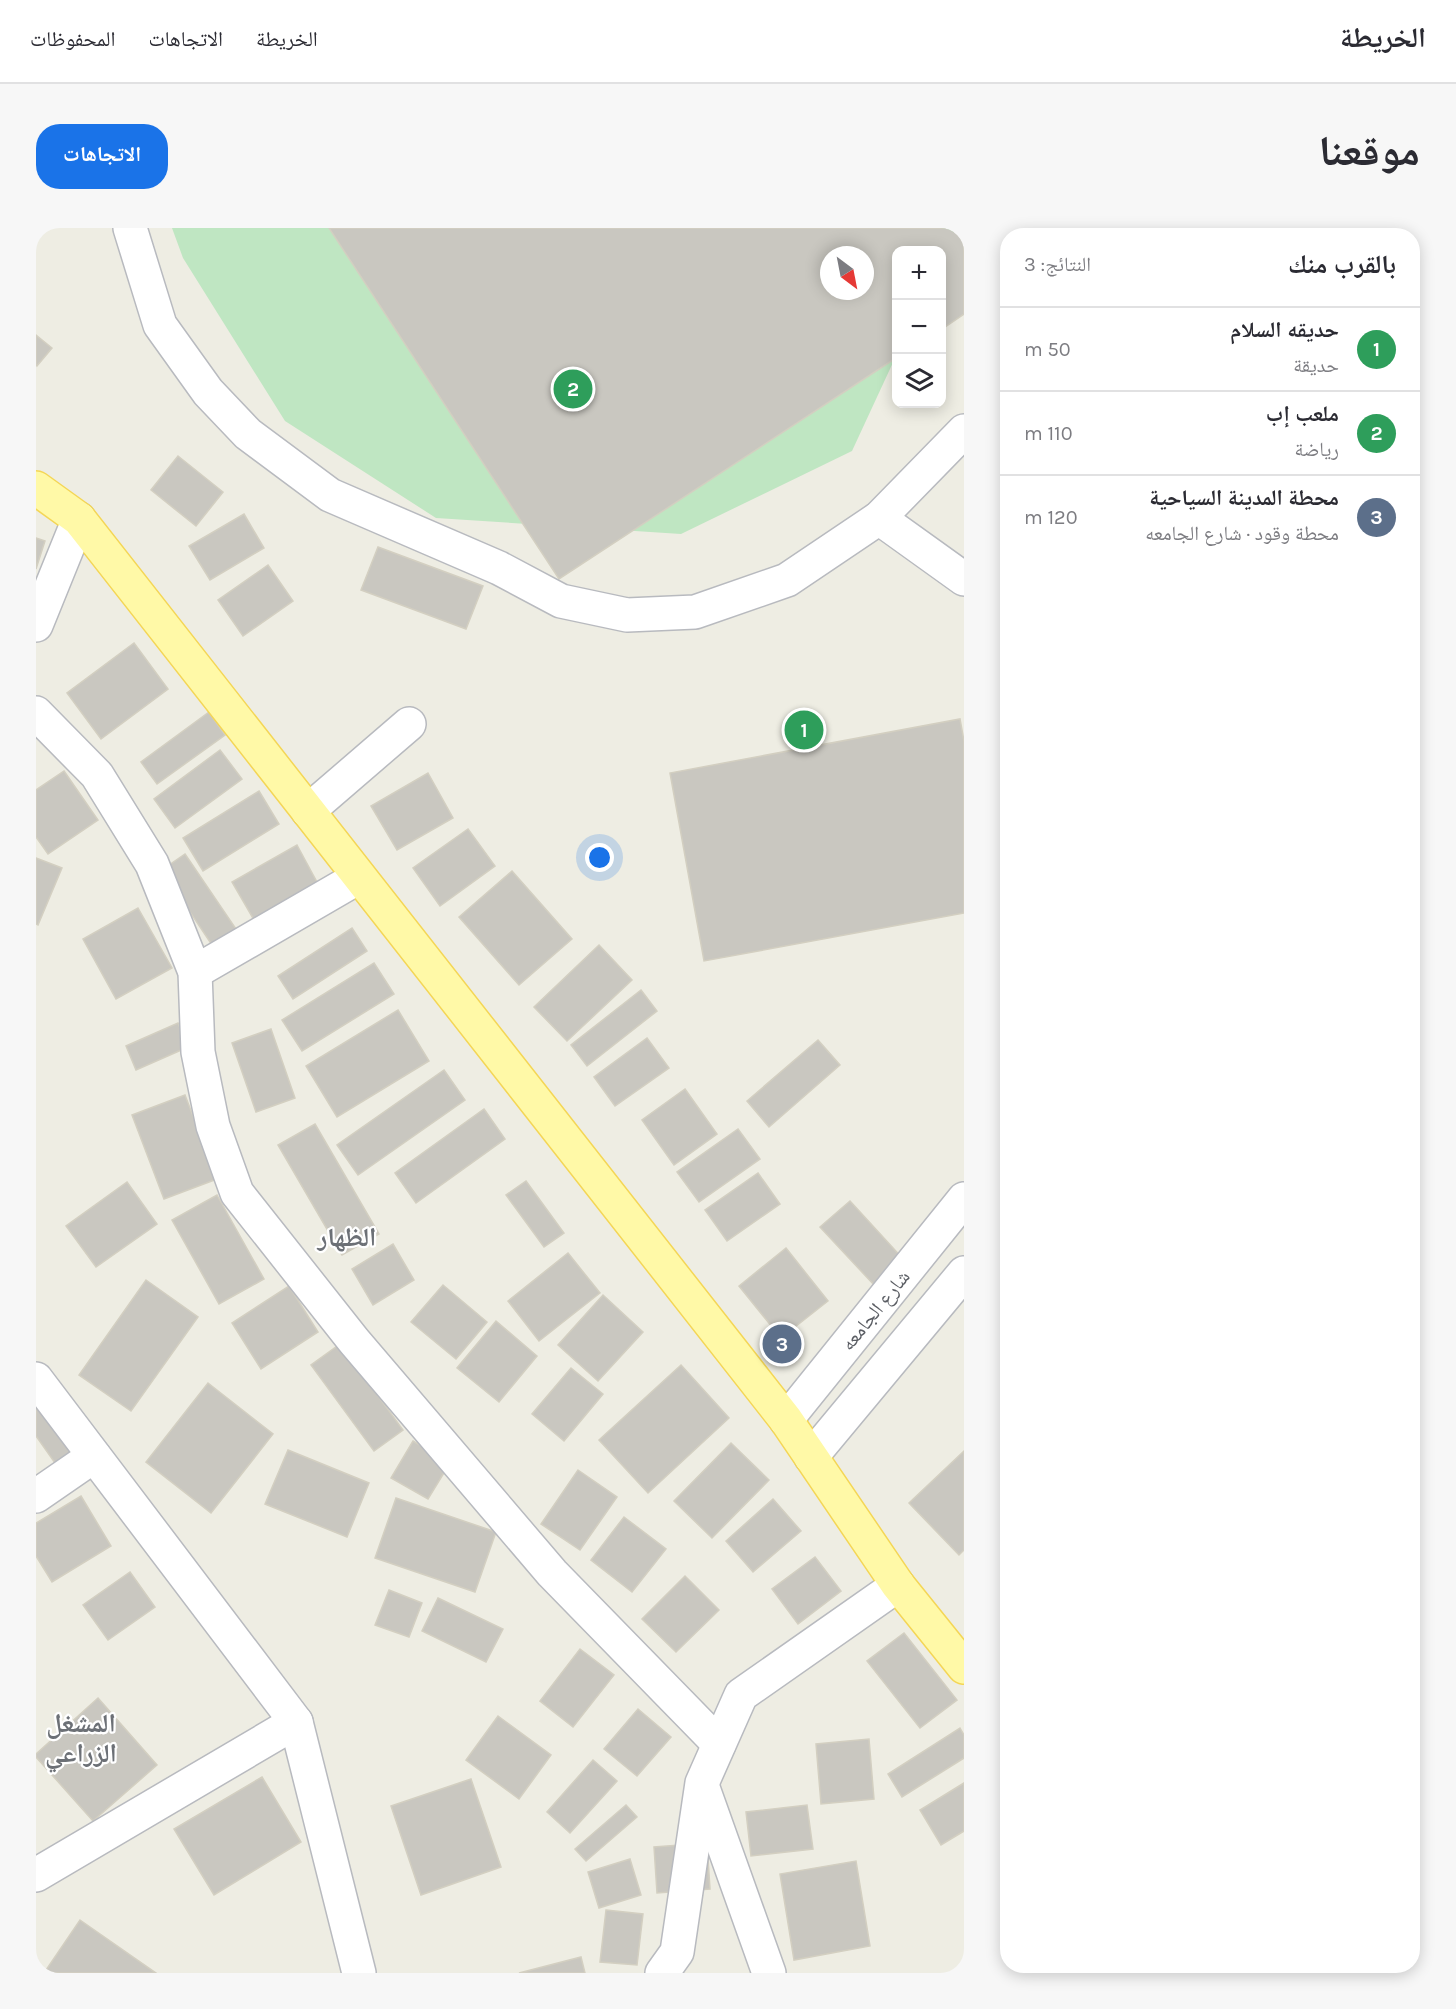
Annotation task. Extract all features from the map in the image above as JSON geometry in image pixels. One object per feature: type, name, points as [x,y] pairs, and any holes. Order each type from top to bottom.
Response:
[{"type":"main road","points":[[36,488],[79,519],[786,1420],[898,1585],[964,1667]]},
{"type":"street","points":[[130,228],[160,325],[208,392],[248,434],[330,495],[499,568],[561,601],[627,615],[695,612],[786,580],[879,518],[964,430]]},
{"type":"street","points":[[879,518],[964,579]]},
{"type":"street","points":[[36,625],[79,519]]},
{"type":"street","points":[[36,713],[97,775],[152,864],[195,972],[198,1053],[213,1126],[237,1193],[354,1341],[552,1573],[719,1744]]},
{"type":"street","points":[[308,811],[409,724]]},
{"type":"street","points":[[195,972],[359,877]]},
{"type":"street","name":"شارع الجامعه","points":[[786,1420],[964,1198]]},
{"type":"street","points":[[811,1457],[964,1273]]},
{"type":"street","points":[[36,1379],[296,1722],[358,1973]]},
{"type":"street","points":[[36,1496],[94,1456]]},
{"type":"street","points":[[662,1973],[677,1952],[702,1784],[741,1695],[898,1585]]},
{"type":"street","points":[[36,1875],[296,1722]]},
{"type":"street","points":[[702,1784],[769,1973]]},
{"type":"green space","points":[[172,228],[956,228],[946,251],[946,246],[892,246],[892,365],[852,451],[681,534],[436,518],[285,421],[183,258]]},
{"type":"building","points":[[329,228],[964,228],[964,314],[946,326],[946,246],[892,246],[892,361],[559,579]]},
{"type":"building","points":[[36,335],[52,348],[37,366],[36,364]]},
{"type":"building","points":[[178,456],[223,492],[196,526],[151,490]]},
{"type":"building","points":[[244,514],[264,548],[210,580],[189,546]]},
{"type":"building","points":[[36,538],[45,541],[36,569]]},
{"type":"building","points":[[378,547],[483,586],[466,629],[361,590]]},
{"type":"building","points":[[268,565],[293,601],[243,636],[218,600]]},
{"type":"building","points":[[134,643],[168,689],[101,739],[67,693]]},
{"type":"building","points":[[209,712],[225,735],[157,784],[141,762]]},
{"type":"building","points":[[960,719],[964,741],[964,913],[704,961],[670,773]]},
{"type":"building","points":[[220,750],[242,779],[175,828],[154,799]]},
{"type":"building","points":[[64,771],[98,820],[48,854],[36,837],[36,790]]},
{"type":"building","points":[[428,773],[453,818],[397,850],[371,806]]},
{"type":"building","points":[[259,791],[279,824],[203,871],[183,838]]},
{"type":"building","points":[[468,829],[495,866],[440,906],[413,868]]},
{"type":"building","points":[[297,845],[318,884],[254,920],[232,882]]},
{"type":"building","points":[[185,854],[236,929],[212,945],[162,870]]},
{"type":"building","points":[[36,858],[62,868],[38,925],[36,924]]},
{"type":"building","points":[[512,871],[572,939],[519,985],[459,917]]},
{"type":"building","points":[[138,908],[172,968],[116,999],[83,939]]},
{"type":"building","points":[[352,928],[367,951],[293,999],[278,976]]},
{"type":"building","points":[[599,945],[632,980],[567,1041],[534,1007]]},
{"type":"building","points":[[374,963],[394,994],[302,1051],[282,1020]]},
{"type":"building","points":[[641,990],[657,1011],[587,1066],[571,1045]]},
{"type":"building","points":[[398,1010],[429,1061],[337,1117],[306,1066]]},
{"type":"building","points":[[178,1023],[188,1047],[136,1070],[126,1046]]},
{"type":"building","points":[[271,1029],[295,1098],[256,1112],[232,1043]]},
{"type":"building","points":[[647,1038],[669,1068],[615,1106],[594,1077]]},
{"type":"building","points":[[818,1040],[840,1065],[769,1127],[747,1101]]},
{"type":"building","points":[[444,1070],[465,1100],[358,1175],[337,1145]]},
{"type":"building","points":[[685,1089],[717,1134],[674,1165],[642,1120]]},
{"type":"building","points":[[185,1095],[217,1179],[164,1199],[132,1115]]},
{"type":"building","points":[[484,1109],[505,1139],[416,1203],[395,1173]]},
{"type":"building","points":[[315,1124],[379,1234],[342,1255],[278,1145]]},
{"type":"building","points":[[738,1129],[760,1159],[699,1202],[677,1172]]},
{"type":"building","points":[[758,1173],[780,1204],[727,1241],[705,1210]]},
{"type":"building","points":[[526,1181],[564,1233],[544,1247],[506,1195]]},
{"type":"building","points":[[127,1182],[157,1224],[96,1267],[66,1226]]},
{"type":"building","points":[[217,1195],[264,1279],[219,1304],[172,1220]]},
{"type":"building","points":[[850,1201],[904,1260],[875,1286],[820,1227]]},
{"type":"building","points":[[393,1244],[414,1280],[373,1305],[352,1269]]},
{"type":"building","points":[[786,1248],[828,1301],[781,1338],[739,1286]]},
{"type":"building","points":[[568,1253],[600,1293],[539,1341],[508,1301]]},
{"type":"building","points":[[146,1280],[198,1317],[131,1411],[79,1375]]},
{"type":"building","points":[[443,1285],[487,1322],[456,1359],[411,1322]]},
{"type":"building","points":[[289,1286],[318,1332],[261,1369],[232,1323]]},
{"type":"building","points":[[603,1295],[643,1332],[598,1381],[558,1345]]},
{"type":"building","points":[[496,1321],[537,1356],[499,1402],[457,1368]]},
{"type":"building","points":[[340,1344],[403,1430],[374,1451],[311,1365]]},
{"type":"building","points":[[681,1365],[729,1418],[648,1493],[599,1440]]},
{"type":"building","points":[[571,1368],[603,1394],[564,1441],[532,1414]]},
{"type":"building","points":[[208,1383],[273,1434],[211,1513],[146,1462]]},
{"type":"building","points":[[36,1402],[71,1451],[55,1463],[36,1436]]},
{"type":"building","points":[[413,1441],[450,1463],[428,1499],[391,1478]]},
{"type":"building","points":[[731,1443],[769,1480],[712,1538],[674,1501]]},
{"type":"building","points":[[288,1450],[369,1483],[347,1537],[265,1504]]},
{"type":"building","points":[[964,1451],[964,1550],[959,1555],[909,1503]]},
{"type":"building","points":[[578,1470],[617,1497],[580,1550],[541,1524]]},
{"type":"building","points":[[81,1496],[111,1546],[52,1582],[36,1556],[36,1523]]},
{"type":"building","points":[[396,1498],[496,1532],[475,1592],[375,1558]]},
{"type":"building","points":[[773,1499],[801,1531],[753,1572],[726,1541]]},
{"type":"building","points":[[624,1517],[666,1549],[632,1592],[591,1560]]},
{"type":"building","points":[[815,1557],[841,1591],[798,1624],[772,1589]]},
{"type":"building","points":[[130,1572],[155,1607],[108,1640],[83,1605]]},
{"type":"building","points":[[685,1576],[719,1610],[676,1652],[642,1619]]},
{"type":"building","points":[[389,1590],[422,1603],[409,1637],[375,1625]]},
{"type":"building","points":[[438,1598],[503,1629],[486,1662],[422,1631]]},
{"type":"building","points":[[904,1633],[957,1700],[920,1728],[867,1661]]},
{"type":"building","points":[[580,1649],[614,1675],[573,1727],[540,1701]]},
{"type":"building","points":[[98,1698],[157,1765],[93,1821],[36,1757],[36,1754]]},
{"type":"building","points":[[638,1709],[671,1737],[637,1776],[604,1749]]},
{"type":"building","points":[[498,1716],[551,1755],[519,1799],[466,1760]]},
{"type":"building","points":[[960,1728],[964,1735],[964,1758],[902,1797],[888,1774]]},
{"type":"building","points":[[869,1739],[874,1799],[821,1804],[816,1744]]},
{"type":"building","points":[[593,1760],[617,1781],[570,1833],[547,1812]]},
{"type":"building","points":[[262,1777],[301,1842],[214,1895],[174,1829]]},
{"type":"building","points":[[471,1779],[501,1867],[421,1895],[391,1806]]},
{"type":"building","points":[[964,1783],[964,1831],[941,1845],[920,1810]]},
{"type":"building","points":[[626,1805],[637,1817],[586,1861],[575,1849]]},
{"type":"building","points":[[807,1805],[813,1849],[751,1856],[746,1812]]},
{"type":"building","points":[[707,1843],[710,1889],[657,1893],[654,1847]]},
{"type":"building","points":[[630,1859],[641,1895],[599,1908],[588,1872]]},
{"type":"building","points":[[856,1861],[870,1946],[794,1960],[780,1874]]},
{"type":"building","points":[[606,1910],[643,1914],[637,1965],[600,1962]]},
{"type":"building","points":[[80,1920],[156,1973],[44,1973]]},
{"type":"building","points":[[581,1957],[585,1973],[519,1973]]},
{"type":"place","name":"ملعب إب","points":[[573,389]]},
{"type":"place","name":"حديقه السلام","points":[[804,730]]},
{"type":"place","name":"محطة المدينة السياحية","points":[[782,1344]]},
{"type":"district","name":"الظهار","points":[[347,1237]]},
{"type":"district","name":"المشغل الزراعي","points":[[81,1738]]}]
